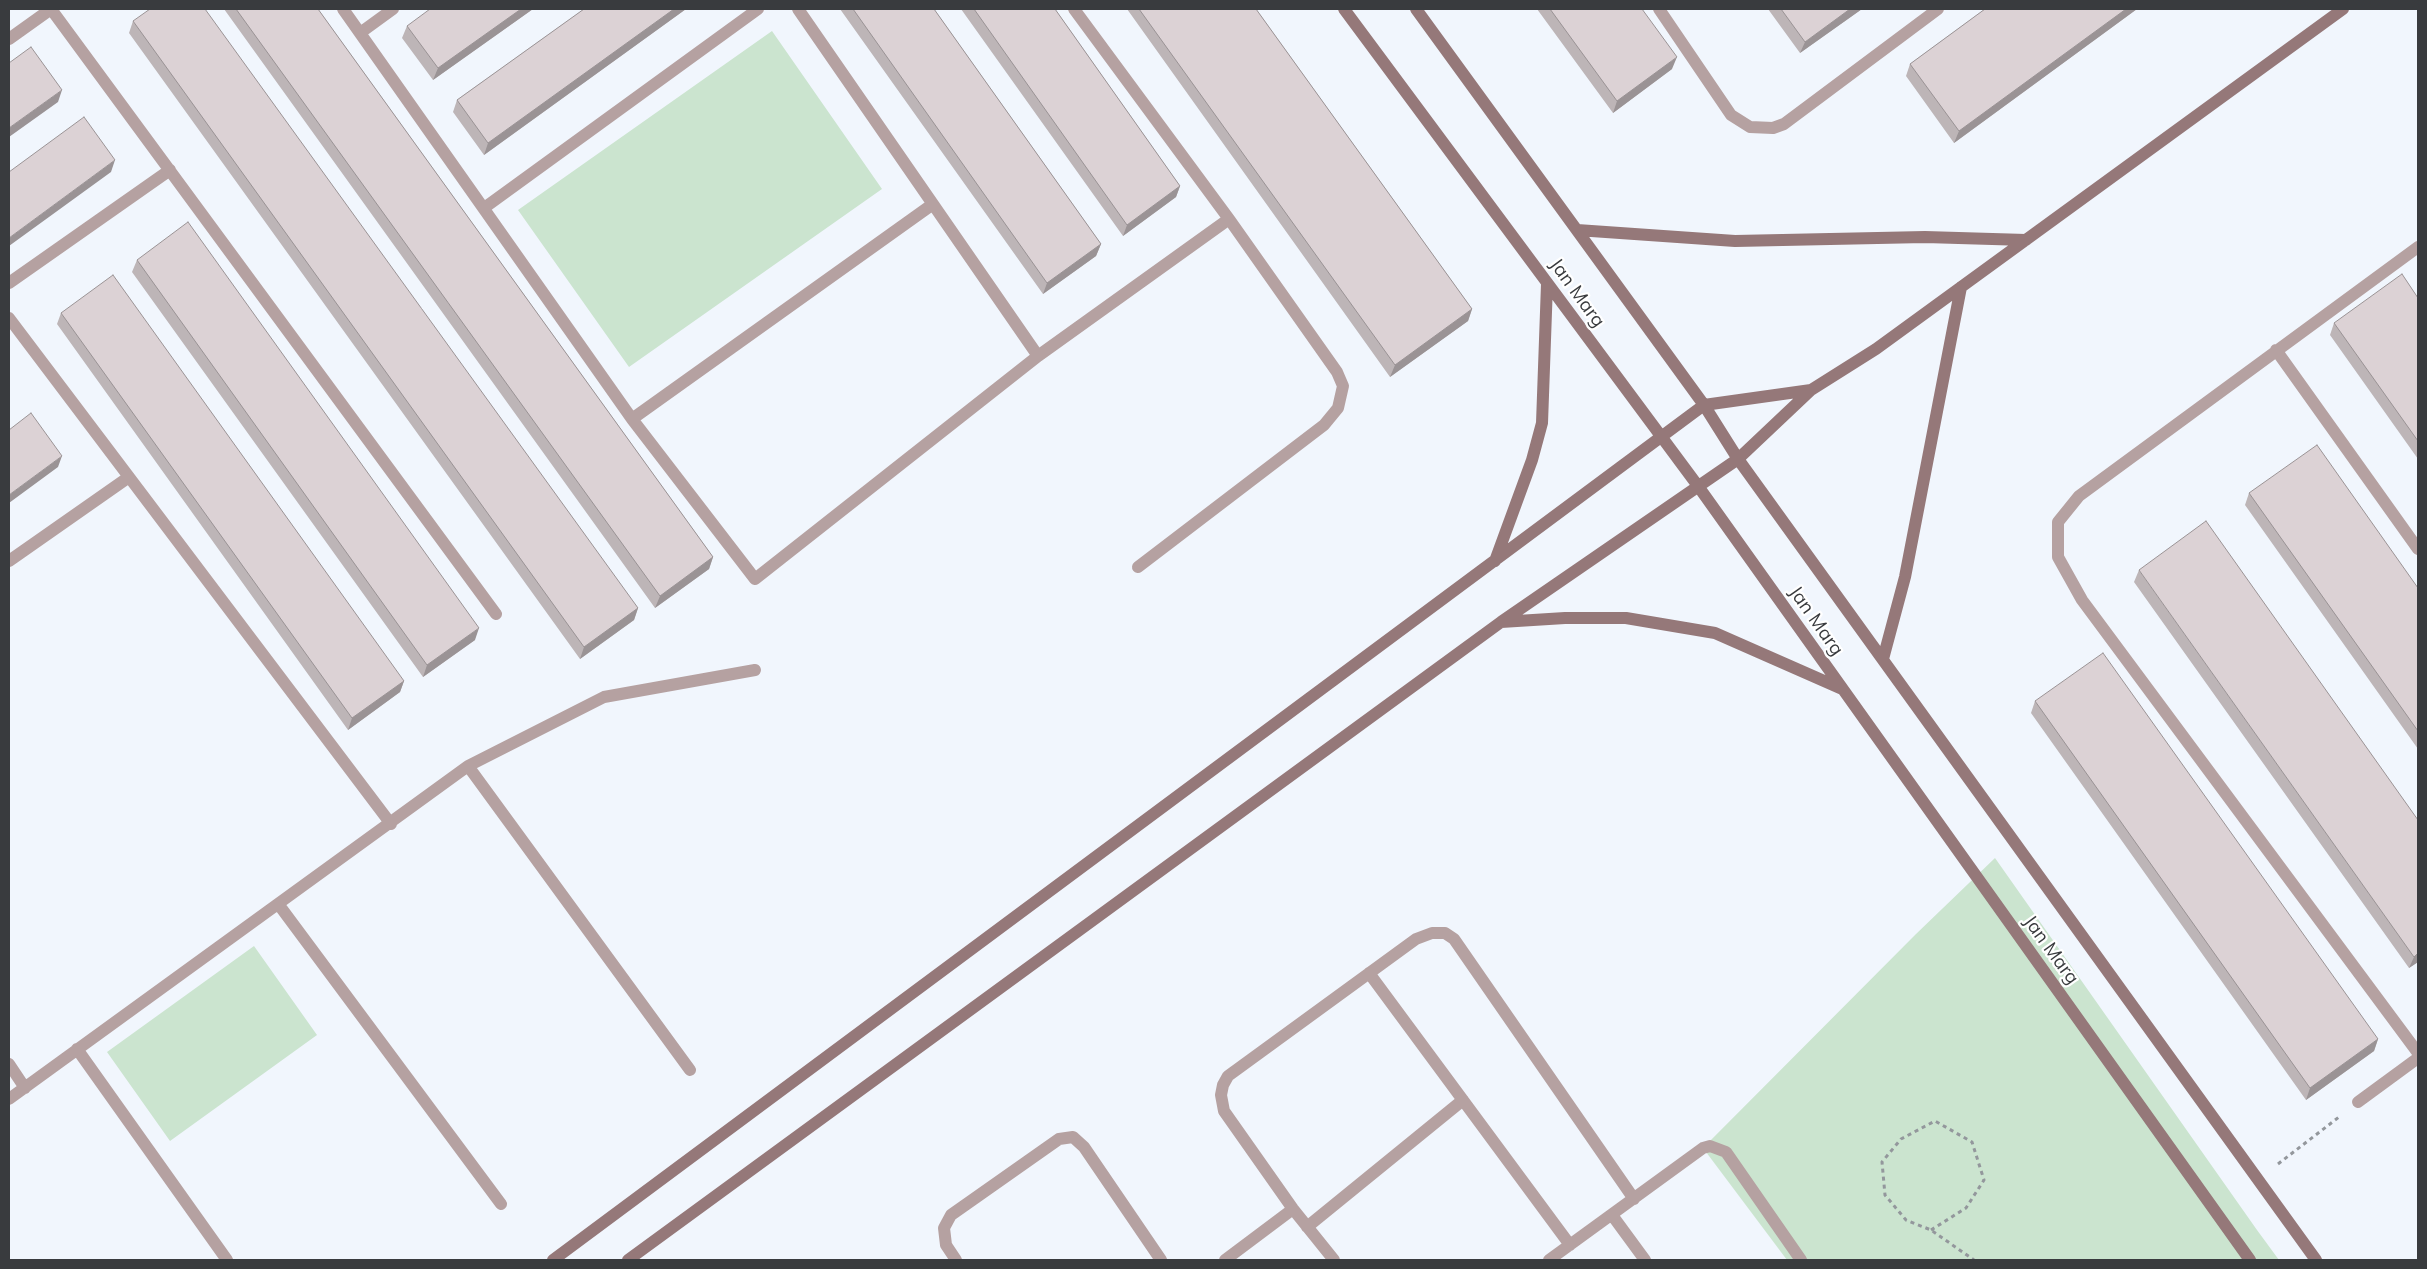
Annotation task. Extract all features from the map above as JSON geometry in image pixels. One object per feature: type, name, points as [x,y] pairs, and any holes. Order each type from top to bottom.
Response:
[{"type":"main road","name":"Jan Marg","points":[[1344,9],[1698,486],[1840,688],[2250,1260]]},
{"type":"main road","points":[[1416,9],[1704,405],[1738,459],[2316,1260]]},
{"type":"main road","points":[[628,1260],[1501,622],[1738,459],[1810,390],[1876,349],[2343,9]]},
{"type":"main road","points":[[1577,230],[1734,241],[1925,237],[2026,240]]},
{"type":"main road","points":[[1495,560],[1532,460],[1542,423],[1547,284]]},
{"type":"main road","points":[[1883,658],[1905,577],[1961,287]]},
{"type":"main road","points":[[553,1260],[1704,405],[1810,390]]},
{"type":"main road","points":[[1501,622],[1565,618],[1626,618],[1716,633],[1840,688]]},
{"type":"street","points":[[9,39],[51,9],[496,614]]},
{"type":"street","points":[[343,9],[632,419],[755,579],[1038,356],[1229,219]]},
{"type":"street","points":[[360,33],[393,9]]},
{"type":"street","points":[[484,208],[758,9]]},
{"type":"street","points":[[798,9],[1038,356]]},
{"type":"street","points":[[1074,9],[1229,219],[1337,372],[1343,386],[1338,408],[1324,425],[1138,567]]},
{"type":"street","points":[[1659,9],[1731,115],[1750,127],[1772,128],[1784,124],[1938,9]]},
{"type":"street","points":[[9,283],[170,170]]},
{"type":"street","points":[[632,419],[934,204]]},
{"type":"street","points":[[2418,246],[2079,496],[2058,522],[2058,557],[2082,600],[2418,1053]]},
{"type":"street","points":[[9,318],[391,824]]},
{"type":"street","points":[[2276,350],[2418,549]]},
{"type":"street","points":[[9,561],[129,477]]},
{"type":"street","points":[[9,1099],[279,906],[468,766],[604,697],[755,670]]},
{"type":"street","points":[[468,766],[690,1070]]},
{"type":"street","points":[[279,906],[501,1204]]},
{"type":"street","points":[[1334,1260],[1293,1209],[1224,1111],[1221,1096],[1223,1084],[1228,1076],[1416,939],[1432,933],[1445,933],[1454,939],[1634,1199]]},
{"type":"street","points":[[1370,973],[1570,1245]]},
{"type":"street","points":[[77,1050],[227,1260]]},
{"type":"street","points":[[2358,1102],[2418,1058]]},
{"type":"street","points":[[9,1064],[25,1088]]},
{"type":"street","points":[[1307,1227],[1463,1100]]},
{"type":"street","points":[[956,1260],[946,1245],[944,1228],[951,1215],[1059,1139],[1073,1137],[1084,1147],[1161,1260]]},
{"type":"street","points":[[1549,1260],[1703,1148],[1710,1146],[1726,1152],[1801,1260]]},
{"type":"street","points":[[1225,1260],[1293,1209]]},
{"type":"street","points":[[1612,1215],[1645,1260]]},
{"type":"path","points":[[2258,1179],[2358,1102]]},
{"type":"path","points":[[1931,1230],[1966,1208],[1984,1180],[1972,1142],[1935,1121],[1900,1139],[1882,1162],[1885,1195],[1906,1220],[1931,1230],[1974,1260]]},
{"type":"green space","points":[[772,31],[882,189],[629,367],[518,210]]},
{"type":"green space","points":[[1995,858],[2279,1260],[1787,1260],[1703,1148],[1916,934]]},
{"type":"green space","points":[[254,946],[317,1035],[170,1141],[107,1052]]},
{"type":"building","points":[[150,9],[205,9],[638,608],[584,647],[133,21]]},
{"type":"building","points":[[236,9],[318,9],[713,557],[660,596]]},
{"type":"building","points":[[430,9],[521,9],[438,68],[407,26]]},
{"type":"building","points":[[584,9],[674,9],[488,143],[457,100]]},
{"type":"building","points":[[853,9],[934,9],[1101,244],[1047,283]]},
{"type":"building","points":[[974,9],[1055,9],[1180,186],[1127,225]]},
{"type":"building","points":[[1139,9],[1256,9],[1472,309],[1395,365]]},
{"type":"building","points":[[1550,9],[1642,9],[1677,57],[1617,101]]},
{"type":"building","points":[[1781,9],[1850,9],[1805,42]]},
{"type":"building","points":[[1985,9],[2126,9],[1959,131],[1910,64]]},
{"type":"building","points":[[31,47],[62,90],[9,128],[9,63]]},
{"type":"building","points":[[84,117],[115,160],[9,238],[9,172]]},
{"type":"building","points":[[188,222],[479,628],[427,665],[137,260]]},
{"type":"building","points":[[2402,274],[2418,298],[2418,441],[2334,323]]},
{"type":"building","points":[[113,275],[404,681],[352,718],[61,313]]},
{"type":"building","points":[[31,413],[62,456],[9,495],[9,430]]},
{"type":"building","points":[[2317,445],[2418,588],[2418,731],[2249,493]]},
{"type":"building","points":[[2206,521],[2418,820],[2418,953],[2414,957],[2139,570]]},
{"type":"building","points":[[2103,653],[2378,1039],[2310,1088],[2035,701]]}]
